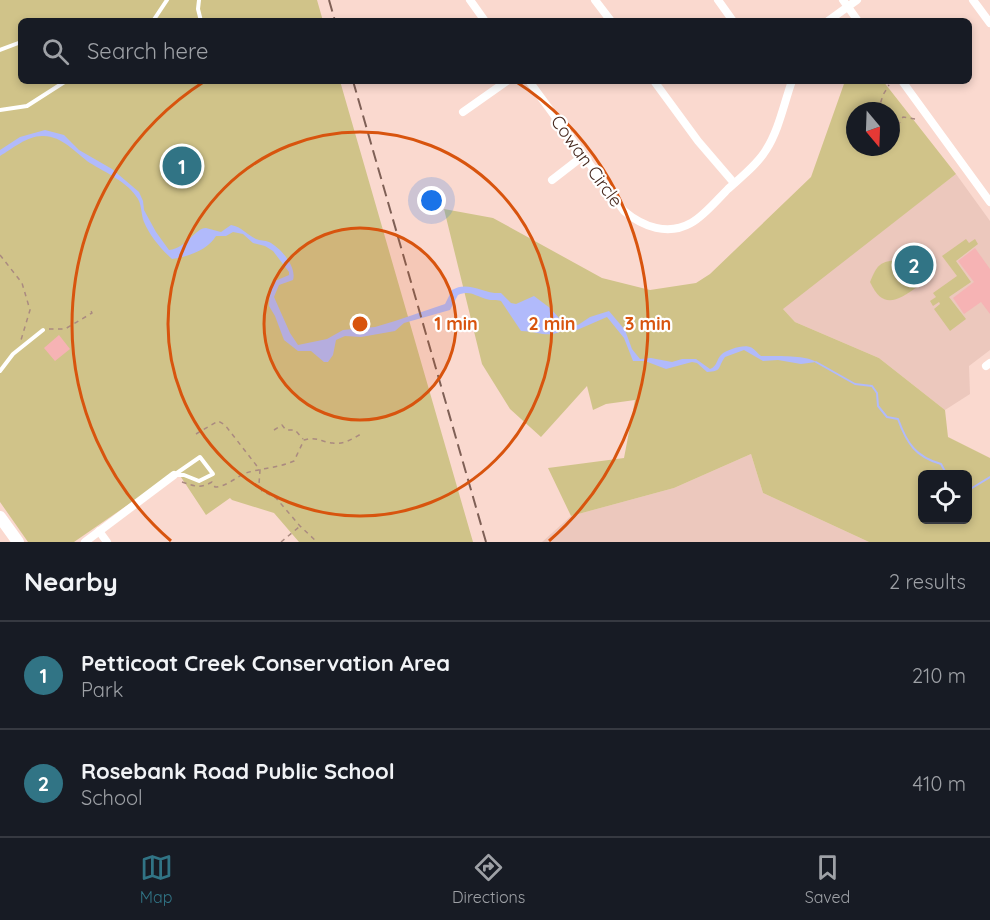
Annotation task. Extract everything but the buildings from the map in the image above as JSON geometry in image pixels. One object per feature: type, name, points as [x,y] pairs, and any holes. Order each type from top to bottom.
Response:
[{"type":"street","points":[[470,0],[483,18]]},
{"type":"street","points":[[595,0],[608,18]]},
{"type":"street","points":[[718,0],[731,18]]},
{"type":"street","points":[[831,18],[846,3],[856,0]]},
{"type":"street","points":[[973,0],[990,23]]},
{"type":"street","points":[[846,3],[856,18]]},
{"type":"street","points":[[463,112],[503,84]]},
{"type":"street","name":"Cowan Circle","points":[[531,84],[624,212],[635,221],[658,230],[692,223],[754,165],[766,150],[775,131],[791,84]]},
{"type":"street","points":[[656,84],[698,141],[734,183]]},
{"type":"street","points":[[904,84],[990,202]]},
{"type":"street","points":[[552,180],[583,156]]},
{"type":"street","points":[[85,542],[174,475]]},
{"type":"street","points":[[0,517],[18,542]]},
{"type":"street","points":[[99,531],[107,542]]},
{"type":"lane","points":[[155,18],[167,0]]},
{"type":"lane","points":[[199,0],[200,18]]},
{"type":"lane","points":[[0,50],[18,43]]},
{"type":"lane","points":[[0,110],[27,106],[61,84]]},
{"type":"lane","points":[[0,371],[18,350],[43,330]]},
{"type":"lane","points":[[200,457],[213,474],[200,481],[184,475],[174,475],[200,457]]},
{"type":"path","points":[[881,102],[889,85]]},
{"type":"path","points":[[900,122],[903,117],[915,119]]},
{"type":"path","points":[[0,255],[22,284],[30,310],[18,350]]},
{"type":"path","points":[[43,330],[65,329],[92,313],[91,311]]},
{"type":"path","points":[[196,434],[214,422],[218,421],[225,425],[260,470],[259,484],[262,491],[276,498],[317,542]]},
{"type":"path","points":[[274,430],[282,425],[286,430],[295,430],[303,440]]},
{"type":"path","points":[[303,440],[314,437],[332,443],[345,443],[361,434]]},
{"type":"path","points":[[182,482],[204,487],[212,482],[215,487],[220,487],[245,474],[280,467],[294,461],[303,440]]},
{"type":"path","points":[[281,542],[300,526]]},
{"type":"shaded area","points":[[0,0],[317,0],[322,18],[18,18],[18,84],[341,84],[473,542],[299,542],[274,513],[230,498],[206,515],[177,471],[74,542],[28,542],[0,502]]},
{"type":"shaded area","points":[[844,84],[885,84],[899,102],[846,102],[846,156],[900,156],[900,103],[956,174],[783,309],[795,322],[879,358],[945,410],[948,437],[990,458],[990,542],[869,542],[763,493],[751,454],[674,488],[571,516],[548,468],[624,458],[635,400],[606,404],[593,410],[587,386],[541,437],[510,409],[482,364],[444,209],[493,218],[602,278],[650,290],[696,283],[710,274],[811,177]]},
{"type":"shaded area","points":[[956,174],[990,221],[990,350],[969,366],[970,394],[945,410],[879,358],[795,322],[782,308]]},
{"type":"shaded area","points":[[966,239],[969,243],[975,239],[978,244],[956,261],[971,282],[949,297],[966,319],[950,331],[934,309],[940,304],[939,302],[933,306],[930,301],[936,297],[933,293],[957,276],[942,256]]},
{"type":"shaded area","points":[[899,260],[918,281],[917,287],[897,299],[885,300],[875,291],[870,282],[880,265],[887,261]]},
{"type":"shaded area","points":[[751,454],[763,493],[869,542],[542,542],[571,516],[674,488]]},
{"type":"water","points":[[45,130],[64,135],[79,150],[112,169],[139,192],[144,210],[169,250],[181,246],[202,229],[221,232],[231,225],[256,239],[269,242],[278,249],[287,258],[294,275],[293,280],[279,285],[274,297],[298,345],[327,339],[343,330],[375,327],[445,304],[452,290],[464,286],[501,293],[511,303],[516,304],[534,296],[569,324],[578,325],[590,317],[609,311],[625,330],[632,349],[640,359],[651,358],[672,362],[696,359],[710,369],[724,352],[747,346],[753,348],[761,356],[798,357],[816,362],[801,364],[778,360],[763,361],[744,350],[725,357],[715,371],[707,372],[697,363],[692,362],[666,369],[645,361],[633,361],[624,338],[607,317],[577,330],[570,327],[551,334],[521,331],[501,301],[488,300],[466,293],[458,295],[450,310],[404,323],[395,331],[361,337],[345,336],[336,340],[333,355],[328,362],[324,362],[311,351],[298,351],[284,340],[269,306],[270,291],[275,281],[289,275],[289,272],[273,251],[253,243],[243,234],[233,232],[226,236],[216,236],[197,252],[172,259],[149,232],[134,193],[62,141],[49,136],[36,137],[25,140],[0,156],[0,150],[20,137]]},
{"type":"waterway","points":[[816,362],[855,384],[872,386],[877,393],[878,406],[887,417],[898,419],[913,448],[925,458],[941,464],[944,470]]},
{"type":"waterway","points":[[972,488],[990,477]]},
{"type":"railway","points":[[329,0],[334,18]]},
{"type":"railway","points":[[354,84],[486,542]]},
{"type":"place","name":"Petticoat Creek Conservation Area","points":[[182,166]]},
{"type":"place","name":"Rosebank Road Public School","points":[[914,265]]}]
